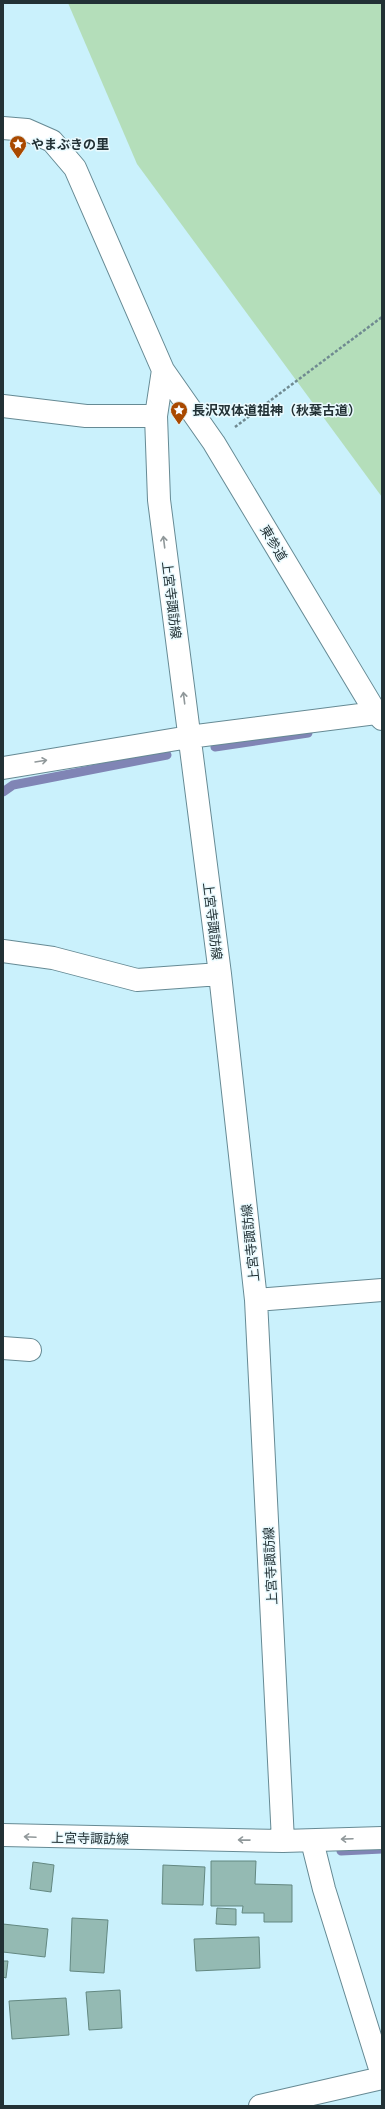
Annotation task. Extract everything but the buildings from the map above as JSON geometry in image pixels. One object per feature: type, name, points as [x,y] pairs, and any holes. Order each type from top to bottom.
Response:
[{"type":"street","name":"東参道","points":[[3,128],[26,130],[52,141],[75,168],[163,370],[214,443],[379,716]]},
{"type":"street","name":"上宮寺諏訪線","points":[[3,1835],[283,1841],[256,1300],[220,974],[159,500],[156,416],[163,370]]},
{"type":"street","points":[[3,406],[86,416],[156,416]]},
{"type":"street","points":[[3,768],[189,737],[379,716]]},
{"type":"street","points":[[3,951],[53,958],[137,980],[220,974]]},
{"type":"street","points":[[256,1300],[382,1290]]},
{"type":"street","points":[[3,1348],[30,1350]]},
{"type":"street","points":[[283,1841],[382,1838]]},
{"type":"street","points":[[260,2106],[382,2076],[324,1889],[312,1840]]},
{"type":"path","points":[[214,443],[382,317]]},
{"type":"green space","points":[[68,3],[382,3],[382,497],[137,164]]},
{"type":"waterway","points":[[215,747],[308,733]]},
{"type":"waterway","points":[[3,792],[13,785],[167,755]]},
{"type":"waterway","points":[[341,1851],[382,1849]]},
{"type":"place","name":"やまぶきの里","points":[[18,159]]},
{"type":"place","name":"長沢双体道祖神（秋葉古道）","points":[[179,425]]}]
